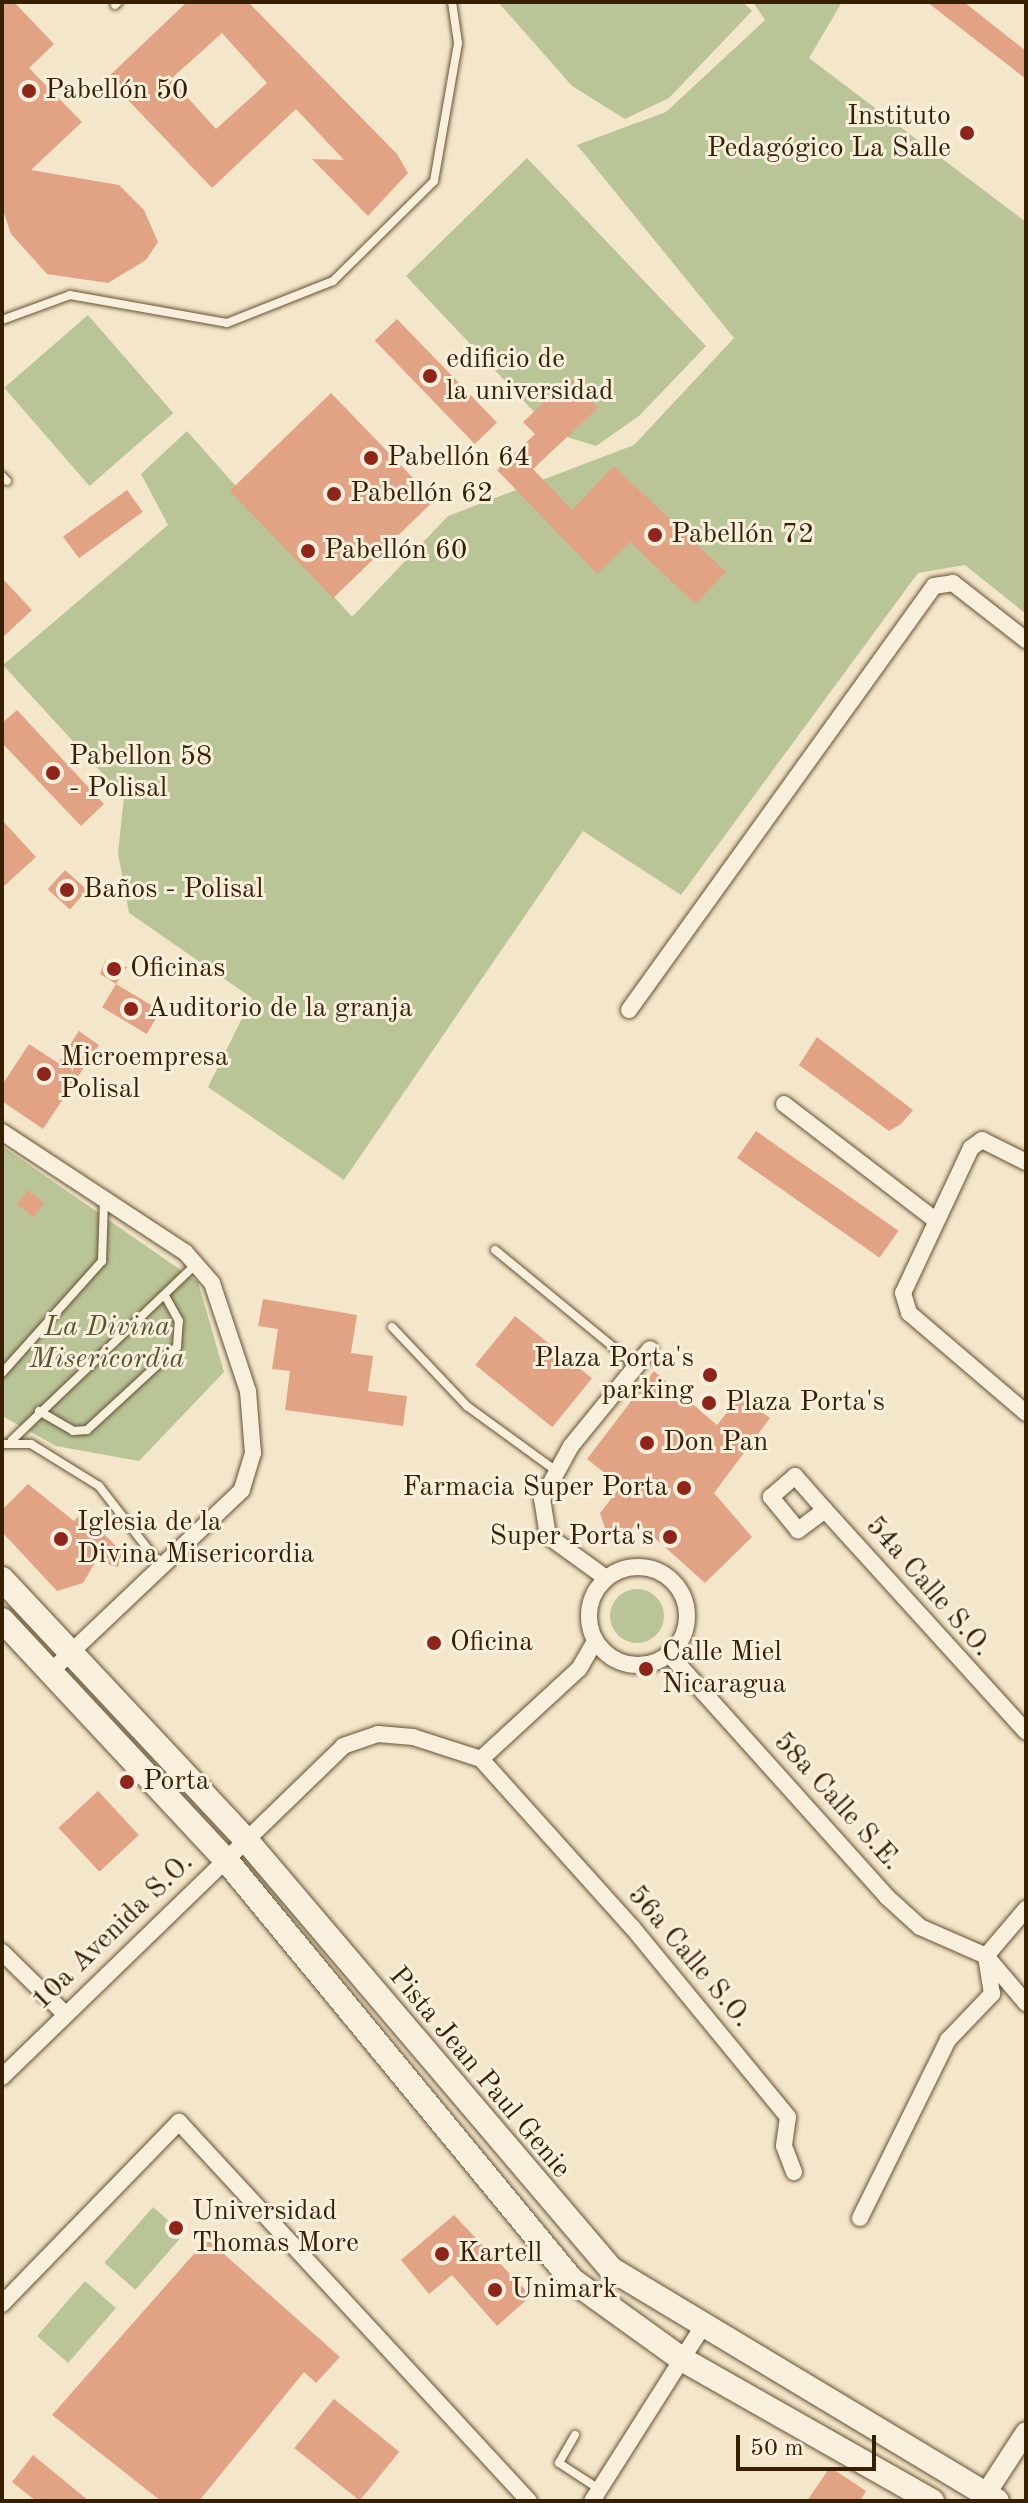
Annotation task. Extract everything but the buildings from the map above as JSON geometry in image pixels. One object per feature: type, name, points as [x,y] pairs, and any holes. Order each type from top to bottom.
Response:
[{"type":"main road","name":"Pista Jean Paul Genie","points":[[2,1579],[247,1841],[570,2230],[611,2269],[701,2329],[988,2499]]},
{"type":"main road","points":[[2,1620],[226,1860],[535,2242],[604,2308],[680,2358],[932,2501]]},
{"type":"street","points":[[629,1010],[934,586],[953,583],[1026,640]]},
{"type":"street","points":[[784,1104],[935,1220]]},
{"type":"street","points":[[2,1132],[104,1197],[195,1265],[212,1283],[248,1391],[253,1453],[242,1490],[51,1671]]},
{"type":"street","points":[[1026,1162],[982,1140],[935,1220],[903,1293],[909,1313],[1026,1413]]},
{"type":"street","points":[[606,1578],[548,1536],[542,1499],[555,1470],[650,1349]]},
{"type":"street","name":"54a Calle S.O.","points":[[825,1510],[1026,1732]]},
{"type":"street","points":[[638,1567],[655,1570],[681,1592],[686,1625],[670,1655],[638,1666],[621,1663],[595,1641],[589,1608],[606,1578],[638,1567]]},
{"type":"street","points":[[481,1759],[579,1669],[595,1641]]},
{"type":"street","name":"58a Calle S.E.","points":[[670,1655],[887,1897],[920,1927],[986,1956]]},
{"type":"street","name":"10a Avenida S.O.","points":[[2,2077],[226,1860],[355,1742],[378,1734],[413,1737],[481,1759]]},
{"type":"street","name":"56a Calle S.O.","points":[[481,1759],[788,2117],[784,2146],[794,2172]]},
{"type":"street","points":[[860,2218],[948,2040],[992,1994],[986,1956],[1026,1909]]},
{"type":"street","points":[[2,1952],[65,2014]]},
{"type":"street","points":[[986,1956],[1026,2003]]},
{"type":"street","points":[[2,2304],[179,2122],[529,2501]]},
{"type":"street","points":[[596,2495],[701,2329]]},
{"type":"street","points":[[988,2499],[1026,2432]]},
{"type":"lane","points":[[2,320],[70,295],[227,323],[333,281],[434,181],[458,43],[452,2]]},
{"type":"lane","points":[[2,1373],[102,1261],[104,1197]]},
{"type":"lane","points":[[495,1250],[637,1366]]},
{"type":"lane","points":[[2,1444],[12,1440],[195,1265]]},
{"type":"lane","points":[[39,1411],[73,1431],[87,1430],[177,1347],[179,1321],[165,1296]]},
{"type":"lane","points":[[392,1327],[467,1406],[555,1470]]},
{"type":"lane","points":[[12,1440],[99,1486],[161,1566]]},
{"type":"lane","points":[[575,2435],[559,2463],[596,2495]]},
{"type":"green space","points":[[498,2],[743,2],[752,11],[669,98],[625,119],[572,86]]},
{"type":"green space","points":[[753,2],[842,2],[809,58],[1026,222],[1026,614],[965,565],[918,573],[681,895],[583,831],[344,1180],[208,1087],[252,998],[129,913],[118,853],[124,797],[3,665],[168,525],[141,474],[187,431],[352,617],[448,516],[634,445],[734,338],[577,145],[666,112],[765,20]]},
{"type":"green space","points":[[527,158],[706,346],[639,416],[596,446],[554,433],[406,276]]},
{"type":"green space","points":[[88,315],[173,413],[90,486],[4,388]]},
{"type":"green space","name":"La Divina Misericordia","points":[[2,1146],[198,1282],[224,1372],[139,1461],[56,1446],[2,1416]]},
{"type":"green space","points":[[637,1589],[656,1597],[664,1616],[656,1635],[637,1643],[618,1635],[610,1616],[618,1597]]},
{"type":"green space","points":[[153,2207],[184,2234],[135,2290],[104,2263]]},
{"type":"green space","points":[[85,2281],[116,2308],[68,2363],[37,2336]]},
{"type":"place","name":"Pabellón 50","points":[[29,91]]},
{"type":"place","name":"Instituto Pedagógico La Salle","points":[[967,133]]},
{"type":"place","name":"edificio de la universidad","points":[[430,376]]},
{"type":"place","name":"Pabellón 64","points":[[371,458]]},
{"type":"place","name":"Pabellón 62","points":[[334,494]]},
{"type":"place","name":"Pabellón 72","points":[[655,535]]},
{"type":"place","name":"Pabellón 60","points":[[308,551]]},
{"type":"place","name":"Pabellon 58 - Polisal","points":[[53,773]]},
{"type":"place","name":"Baños - Polisal","points":[[67,890]]},
{"type":"place","name":"Oficinas","points":[[114,969]]},
{"type":"place","name":"Auditorio de la granja","points":[[131,1009]]},
{"type":"place","name":"Microempresa Polisal","points":[[44,1074]]},
{"type":"place","name":"Plaza Porta's parking","points":[[710,1375]]},
{"type":"place","name":"Plaza Porta's","points":[[709,1403]]},
{"type":"place","name":"Don Pan","points":[[647,1443]]},
{"type":"place","name":"Farmacia Super Porta","points":[[684,1488]]},
{"type":"place","name":"Super Porta's","points":[[670,1537]]},
{"type":"place","name":"Iglesia de la Divina Misericordia","points":[[61,1539]]},
{"type":"place","name":"Oficina","points":[[434,1643]]},
{"type":"place","name":"Calle Miel Nicaragua","points":[[646,1669]]},
{"type":"place","name":"Porta","points":[[127,1782]]},
{"type":"place","name":"Universidad Thomas More","points":[[176,2228]]},
{"type":"place","name":"Kartell","points":[[442,2254]]},
{"type":"place","name":"Unimark","points":[[495,2290]]}]
